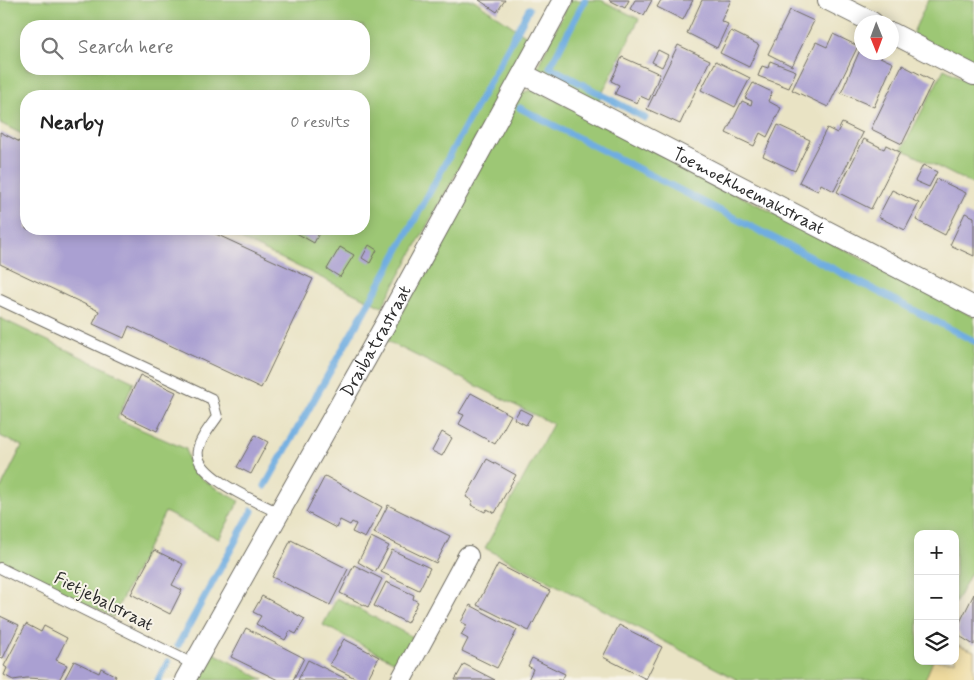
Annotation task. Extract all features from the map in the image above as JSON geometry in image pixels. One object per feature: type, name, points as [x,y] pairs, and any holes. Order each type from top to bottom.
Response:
[{"type":"street","points":[[828,0],[858,15]]},
{"type":"street","name":"Draibatrastraat","points":[[189,672],[385,325],[523,74],[558,2]]},
{"type":"street","points":[[899,37],[974,75]]},
{"type":"street","name":"Toemoekhoemakstraat","points":[[523,74],[974,307]]},
{"type":"street","points":[[401,680],[468,556]]},
{"type":"lane","points":[[0,300],[212,399],[217,417],[197,452],[199,462],[217,480],[279,513]]},
{"type":"lane","name":"Fietjebalstraat","points":[[0,568],[189,672]]},
{"type":"green space","points":[[0,0],[474,0],[531,39],[382,307],[232,235],[370,235],[370,90],[20,90],[20,133],[0,123]]},
{"type":"green space","points":[[570,0],[601,0],[639,19],[598,102],[540,72],[537,68]]},
{"type":"green space","points":[[928,0],[974,0],[974,64],[912,35]]},
{"type":"green space","points":[[944,69],[974,84],[974,185],[902,149]]},
{"type":"green space","points":[[530,90],[540,92],[974,317],[974,567],[959,596],[959,530],[914,530],[914,665],[931,665],[925,680],[738,680],[485,548],[553,424],[385,340],[520,94]]},
{"type":"green space","points":[[0,318],[134,382],[117,419],[186,449],[188,459],[198,475],[239,501],[219,539],[165,512],[113,617],[0,562],[0,490],[22,446],[0,436]]},
{"type":"green space","points":[[337,598],[417,639],[403,666],[323,625]]},
{"type":"green space","points":[[210,651],[264,680],[195,680]]},
{"type":"sand","points":[[959,645],[974,651],[974,680],[925,680],[931,665],[959,665]]},
{"type":"building","points":[[479,0],[505,0],[497,12]]},
{"type":"building","points":[[609,0],[629,0],[625,8]]},
{"type":"building","points":[[635,0],[652,0],[644,15],[630,9]]},
{"type":"building","points":[[661,0],[693,0],[683,20],[657,7]]},
{"type":"building","points":[[702,0],[731,0],[721,21],[728,24],[717,48],[687,33]]},
{"type":"building","points":[[790,10],[814,21],[792,66],[768,54]]},
{"type":"building","points":[[731,31],[759,45],[749,67],[720,53]]},
{"type":"building","points":[[833,34],[854,44],[854,54],[828,107],[792,90],[816,42],[827,47]]},
{"type":"building","points":[[678,45],[710,60],[680,124],[647,109]]},
{"type":"building","points":[[658,50],[668,55],[662,67],[652,62]]},
{"type":"building","points":[[622,57],[660,74],[649,100],[640,96],[637,103],[615,94],[619,85],[611,81]]},
{"type":"building","points":[[856,60],[886,60],[893,63],[874,107],[841,93]]},
{"type":"building","points":[[716,61],[750,78],[735,107],[701,90]]},
{"type":"building","points":[[770,61],[796,71],[789,88],[758,76],[762,66],[768,68]]},
{"type":"building","points":[[902,65],[933,81],[902,144],[871,129]]},
{"type":"building","points":[[753,83],[772,92],[768,101],[781,108],[767,137],[760,133],[754,146],[726,133],[742,101],[751,105],[752,101],[745,98]]},
{"type":"building","points":[[842,123],[863,133],[834,191],[821,184],[818,191],[799,182],[827,128],[837,133]]},
{"type":"building","points":[[778,125],[810,140],[795,171],[763,156]]},
{"type":"building","points":[[0,132],[20,142],[20,235],[218,235],[313,279],[261,388],[129,326],[124,338],[93,324],[99,311],[0,264]]},
{"type":"building","points":[[864,139],[884,149],[886,145],[900,152],[871,209],[837,192]]},
{"type":"building","points":[[923,165],[937,172],[929,187],[915,181]]},
{"type":"building","points":[[937,179],[966,193],[945,235],[916,220]]},
{"type":"building","points":[[892,190],[919,203],[905,230],[878,217]]},
{"type":"building","points":[[965,213],[974,217],[974,256],[950,245]]},
{"type":"building","points":[[300,235],[318,235],[314,243]]},
{"type":"building","points":[[369,245],[377,250],[370,263],[362,258]]},
{"type":"building","points":[[340,247],[354,255],[340,277],[327,269]]},
{"type":"building","points":[[140,375],[176,392],[157,431],[121,414]]},
{"type":"building","points":[[471,393],[511,415],[495,444],[459,424],[464,415],[459,413]]},
{"type":"building","points":[[520,409],[532,415],[526,425],[514,419]]},
{"type":"building","points":[[442,432],[452,438],[442,456],[432,451]]},
{"type":"building","points":[[255,435],[268,442],[251,474],[237,467]]},
{"type":"building","points":[[487,459],[516,475],[495,513],[487,509],[485,512],[471,505],[473,501],[466,497]]},
{"type":"building","points":[[325,476],[382,507],[365,538],[352,532],[356,524],[352,522],[350,525],[340,520],[336,528],[306,512]]},
{"type":"building","points":[[388,505],[450,536],[436,563],[374,533]]},
{"type":"building","points":[[371,537],[389,546],[375,572],[358,562]]},
{"type":"building","points":[[291,540],[348,569],[330,605],[272,577]]},
{"type":"building","points":[[154,550],[183,564],[172,585],[182,590],[170,614],[131,594]]},
{"type":"building","points":[[392,550],[430,568],[419,590],[381,572]]},
{"type":"building","points":[[498,564],[550,591],[529,631],[477,605]]},
{"type":"building","points":[[354,565],[382,579],[368,607],[340,593]]},
{"type":"building","points":[[386,582],[414,595],[413,599],[418,602],[407,623],[374,606]]},
{"type":"building","points":[[974,594],[974,645],[961,637],[959,624]]},
{"type":"building","points":[[262,596],[305,619],[296,634],[290,631],[285,640],[256,624],[261,616],[253,612]]},
{"type":"building","points":[[470,605],[517,630],[497,668],[462,651],[468,639],[461,635],[467,625],[461,622]]},
{"type":"building","points":[[0,616],[19,625],[3,658],[0,657]]},
{"type":"building","points":[[26,624],[41,632],[44,626],[67,638],[56,660],[67,665],[59,680],[27,678],[13,680],[4,675],[7,668],[4,666]]},
{"type":"building","points":[[619,625],[662,647],[646,679],[603,657]]},
{"type":"building","points":[[246,628],[304,658],[293,680],[278,680],[231,657]]},
{"type":"building","points":[[344,639],[379,657],[367,680],[359,680],[329,665]]},
{"type":"building","points":[[532,658],[565,674],[562,680],[528,680],[533,669],[528,666]]},
{"type":"building","points":[[308,660],[348,680],[298,680]]},
{"type":"building","points":[[74,661],[99,673],[101,668],[116,676],[114,680],[64,680]]},
{"type":"building","points":[[464,664],[495,680],[455,680]]},
{"type":"waterway","points":[[585,0],[550,67],[645,118]]},
{"type":"waterway","points":[[265,486],[383,278],[529,9]]},
{"type":"waterway","points":[[520,108],[974,341]]},
{"type":"waterway","points":[[178,645],[252,511]]},
{"type":"waterway","points":[[158,680],[168,662]]}]
